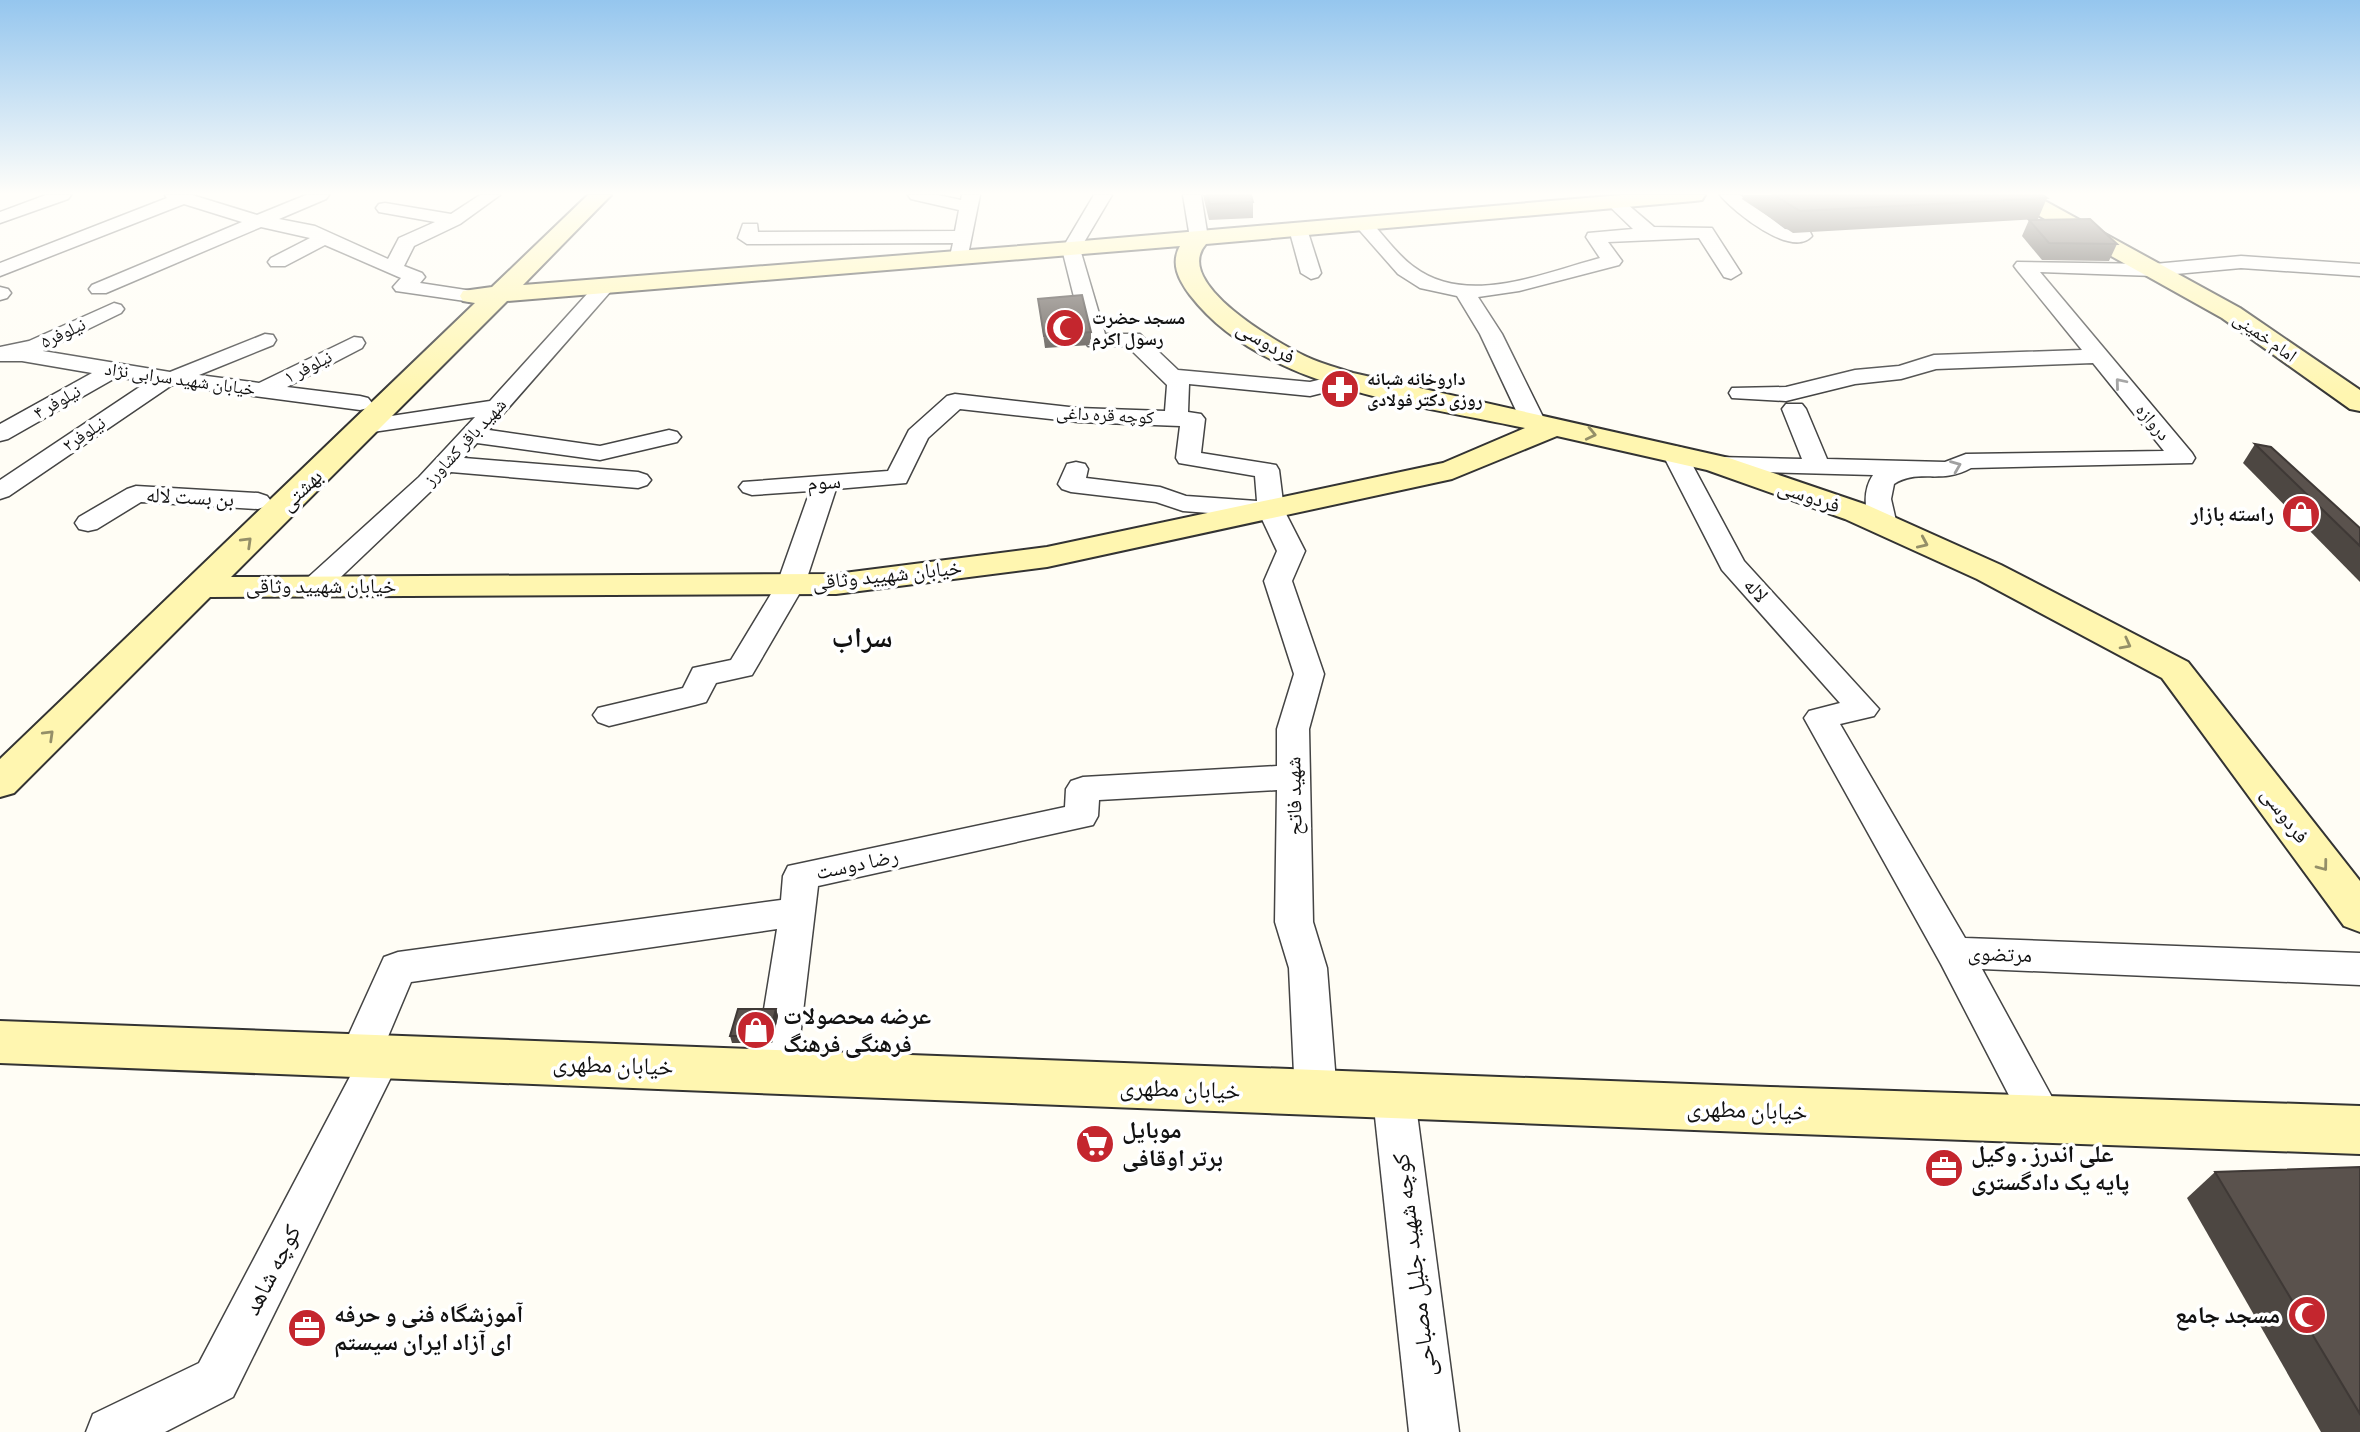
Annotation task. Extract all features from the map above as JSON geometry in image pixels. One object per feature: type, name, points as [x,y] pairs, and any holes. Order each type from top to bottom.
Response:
[{"type":"street","points":[[0,270],[20,262]]},
{"type":"street","points":[[99,289],[163,262]]},
{"type":"street","points":[[379,262],[415,277],[403,287],[485,295],[604,287],[829,262]]},
{"type":"street","points":[[393,268],[396,262]]},
{"type":"street","name":"بهشتی","points":[[0,783],[201,587],[363,414],[516,262]]},
{"type":"street","name":"بهشتی","points":[[485,295],[523,262]]},
{"type":"street","points":[[1075,262],[1097,341],[1132,339],[1172,376],[1178,384],[1176,418]]},
{"type":"street","name":"فردوسی","points":[[1186,262],[1195,285],[1209,302],[1254,337],[1295,361],[1346,380],[1718,464],[1856,512],[1989,572],[2175,670],[2360,914]]},
{"type":"street","points":[[1308,262],[1311,273]]},
{"type":"street","points":[[1398,262],[1427,284],[1464,292],[1483,292],[1517,285],[1609,262]]},
{"type":"street","points":[[1724,262],[1731,273]]},
{"type":"street","name":"امام خمینی","points":[[2139,262],[2231,313],[2360,403]]},
{"type":"street","points":[[2154,270],[2241,262],[2360,270]]},
{"type":"street","name":"دروازه","points":[[1718,464],[1949,470],[1966,461],[2183,458],[2024,266],[2154,270]]},
{"type":"street","name":"شهید باقر کشاورز","points":[[314,587],[445,464],[604,287]]},
{"type":"street","points":[[1464,292],[1544,423]]},
{"type":"street","name":"نیلوفر۵","points":[[8,357],[114,309]]},
{"type":"street","name":"نیلوفر۲","points":[[4,485],[170,378],[265,340]]},
{"type":"street","name":"نیلوفر ۱","points":[[261,391],[354,344]]},
{"type":"street","points":[[1740,393],[1786,394],[1854,377],[1901,372],[1934,362],[2098,356]]},
{"type":"street","name":"خیابان شهید سرابی نژاد","points":[[8,357],[261,391],[363,414],[498,407]]},
{"type":"street","name":"نیلوفر ۴","points":[[0,434],[114,370]]},
{"type":"street","points":[[1172,376],[1310,389],[1346,380]]},
{"type":"street","name":"کوچه قره داغی","points":[[897,478],[917,435],[956,401],[1078,415],[1193,419],[1188,458],[1267,470],[1270,510]]},
{"type":"street","points":[[1794,409],[1818,468]]},
{"type":"street","name":"بهشتی","points":[[0,748],[258,501],[363,414]]},
{"type":"street","name":"خیابان شهیید وثاقی","points":[[201,587],[836,584],[1047,557],[1452,470],[1544,423]]},
{"type":"street","points":[[471,435],[600,453],[670,437]]},
{"type":"street","name":"لاله","points":[[1674,453],[1732,564],[1863,709]]},
{"type":"street","points":[[445,464],[638,480]]},
{"type":"street","points":[[1076,469],[1071,484],[1160,495],[1184,503],[1270,510]]},
{"type":"street","points":[[1884,525],[1878,499],[1882,481],[1899,470]]},
{"type":"street","name":"سوم","points":[[752,487],[897,478]]},
{"type":"street","points":[[609,715],[695,695],[704,675],[741,667],[791,584],[826,482]]},
{"type":"street","name":"بن بست لاله","points":[[88,523],[136,495],[258,501]]},
{"type":"street","name":"شهید فاتح","points":[[1270,510],[1292,551],[1278,582],[1308,674],[1293,729],[1294,922],[1308,968],[1316,1095]]},
{"type":"street","name":"مرتضوی","points":[[1863,709],[1820,718],[1954,953],[2360,969]]},
{"type":"street","name":"رضا دوست","points":[[798,912],[801,876],[1081,816],[1083,789],[1293,777]]},
{"type":"street","points":[[371,1055],[398,968],[798,912],[775,1071]]},
{"type":"street","points":[[1954,953],[2045,1121]]},
{"type":"street","name":"خیابان مطهری","points":[[0,1042],[775,1071],[1394,1098],[2360,1130]]},
{"type":"street","name":"کوچه شاهد","points":[[111,1432],[216,1380],[371,1055]]},
{"type":"street","name":"کوچه شهید جلیل مصباحی","points":[[1394,1098],[1434,1432]]},
{"type":"building","name":"مسجد حضرت رسول اکرم","points":[[1082,295],[1091,332],[1044,336],[1038,299]]},
{"type":"building","points":[[2255,444],[2271,447],[2360,528],[2360,546]]},
{"type":"building","name":"عرضه محصولات فرهنگی فرهنگ","points":[[738,1009],[776,1009],[769,1036],[730,1036]]},
{"type":"building","points":[[2360,1167],[2360,1414],[2215,1172]]},
{"type":"place","name":"مسجد حضرت رسول اکرم","points":[[1065,328]]},
{"type":"place","name":"داروخانه شبانه روزی دکتر فولادی","points":[[1340,389]]},
{"type":"place","name":"راسته بازار","points":[[2301,514]]},
{"type":"place","name":"عرضه محصولات فرهنگی فرهنگ","points":[[756,1030]]},
{"type":"place","name":"موبایل برتر اوقافی","points":[[1095,1144]]},
{"type":"place","name":"علی اندرز . وکیل پایه یک دادگستری","points":[[1944,1168]]},
{"type":"place","name":"مسجد جامع","points":[[2307,1315]]},
{"type":"place","name":"آموزشگاه فنی و حرفه ای آزاد ایران سیستم","points":[[307,1328]]},
{"type":"district","name":"سراب","points":[[862,637]]}]
